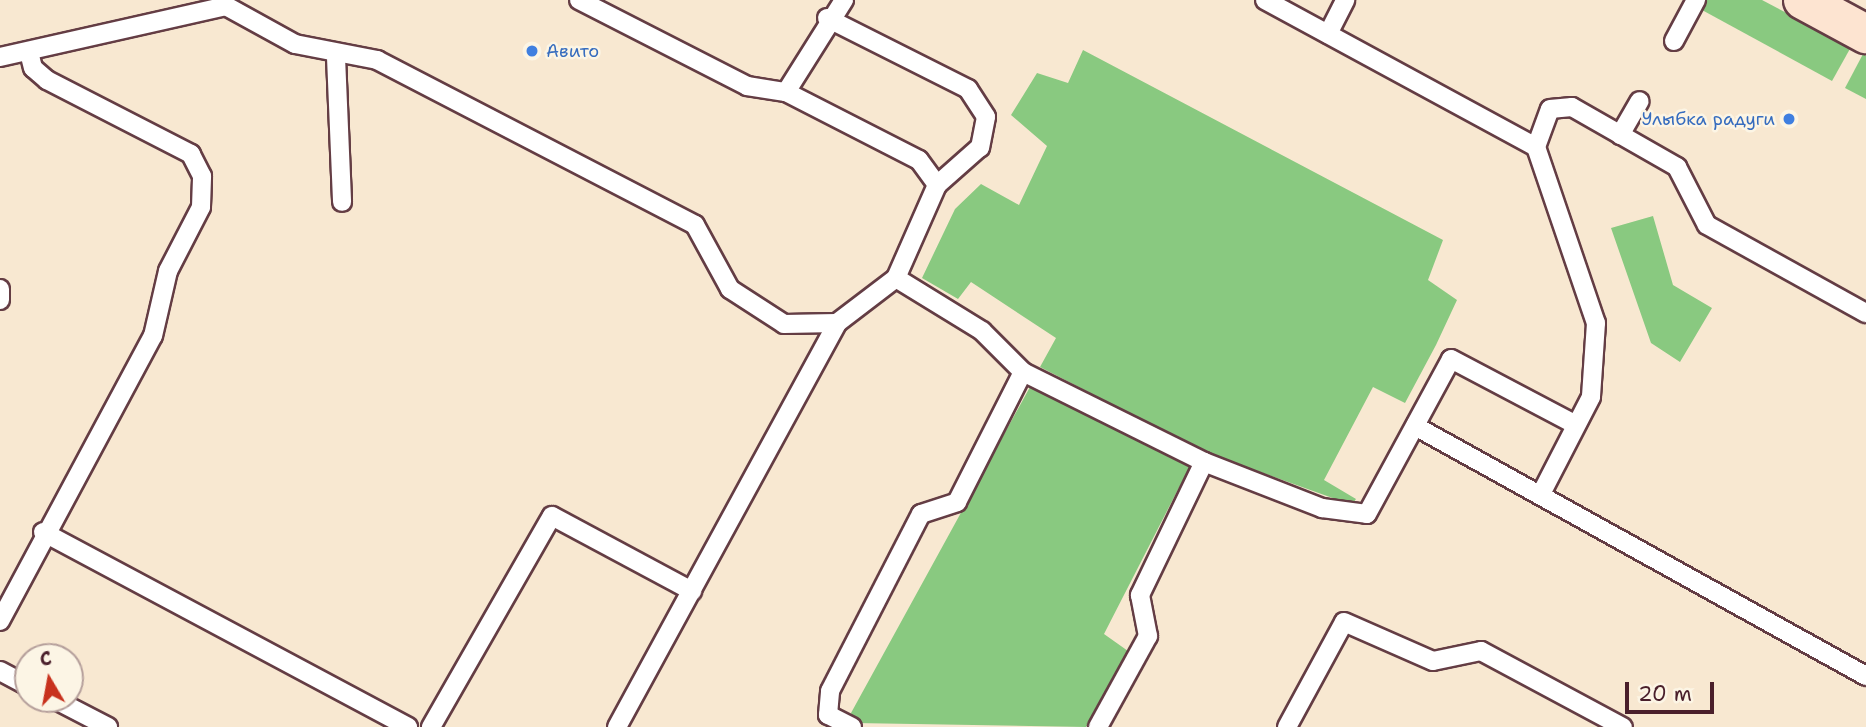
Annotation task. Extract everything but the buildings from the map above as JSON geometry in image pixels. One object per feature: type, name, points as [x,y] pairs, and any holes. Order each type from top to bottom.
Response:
[{"type":"street","points":[[1803,0],[1866,34]]},
{"type":"lane","points":[[579,0],[747,86],[786,92],[919,160],[937,185]]},
{"type":"lane","points":[[786,92],[827,18],[844,0]]},
{"type":"lane","points":[[1265,0],[1536,147]]},
{"type":"lane","points":[[1328,34],[1345,0]]},
{"type":"lane","points":[[1674,41],[1696,0]]},
{"type":"lane","points":[[0,57],[229,3],[295,44],[336,57],[377,60],[695,225],[730,289],[784,324],[837,323]]},
{"type":"lane","points":[[617,727],[837,323],[896,278],[937,185],[981,147],[986,117],[968,89],[827,18]]},
{"type":"lane","points":[[0,621],[43,532],[153,336],[168,271],[201,207],[202,176],[191,154],[47,80],[33,68],[29,52]]},
{"type":"lane","points":[[336,57],[342,202]]},
{"type":"lane","points":[[1620,135],[1640,101]]},
{"type":"lane","points":[[1541,494],[1591,397],[1596,323],[1536,147],[1550,109],[1572,107],[1677,167],[1707,225],[1866,313]]},
{"type":"lane","points":[[896,278],[982,331],[1023,372],[1205,462],[1322,508],[1367,514],[1451,359],[1576,425]]},
{"type":"lane","points":[[0,289],[0,300]]},
{"type":"lane","points":[[852,727],[828,715],[830,691],[921,514],[957,502],[1023,372]]},
{"type":"lane","points":[[1415,426],[1866,676]]},
{"type":"lane","points":[[1098,727],[1148,636],[1140,596],[1205,462]]},
{"type":"lane","points":[[430,727],[552,516],[692,591]]},
{"type":"lane","points":[[43,532],[408,727]]},
{"type":"lane","points":[[1287,727],[1344,622],[1433,661],[1481,650],[1623,727]]},
{"type":"lane","points":[[81,713],[108,727]]},
{"type":"green space","points":[[1707,0],[1762,0],[1851,47],[1832,81],[1702,10]]},
{"type":"green space","points":[[1083,50],[1443,240],[1428,280],[1457,300],[1436,345],[1405,403],[1373,387],[1324,480],[1356,499],[1352,505],[1205,452],[1040,367],[1056,338],[971,282],[958,299],[922,278],[955,209],[981,184],[1019,205],[1047,146],[1011,115],[1037,73],[1068,83]]},
{"type":"green space","points":[[1863,54],[1866,56],[1866,99],[1845,88]]},
{"type":"green space","points":[[1653,216],[1673,285],[1712,308],[1680,362],[1651,343],[1611,228]]},
{"type":"green space","points":[[1030,387],[1190,466],[1104,634],[1128,651],[1086,727],[854,723],[851,713]]},
{"type":"place","name":"Авито","points":[[532,51]]},
{"type":"place","name":"Улыбка радуги","points":[[1789,119]]}]
